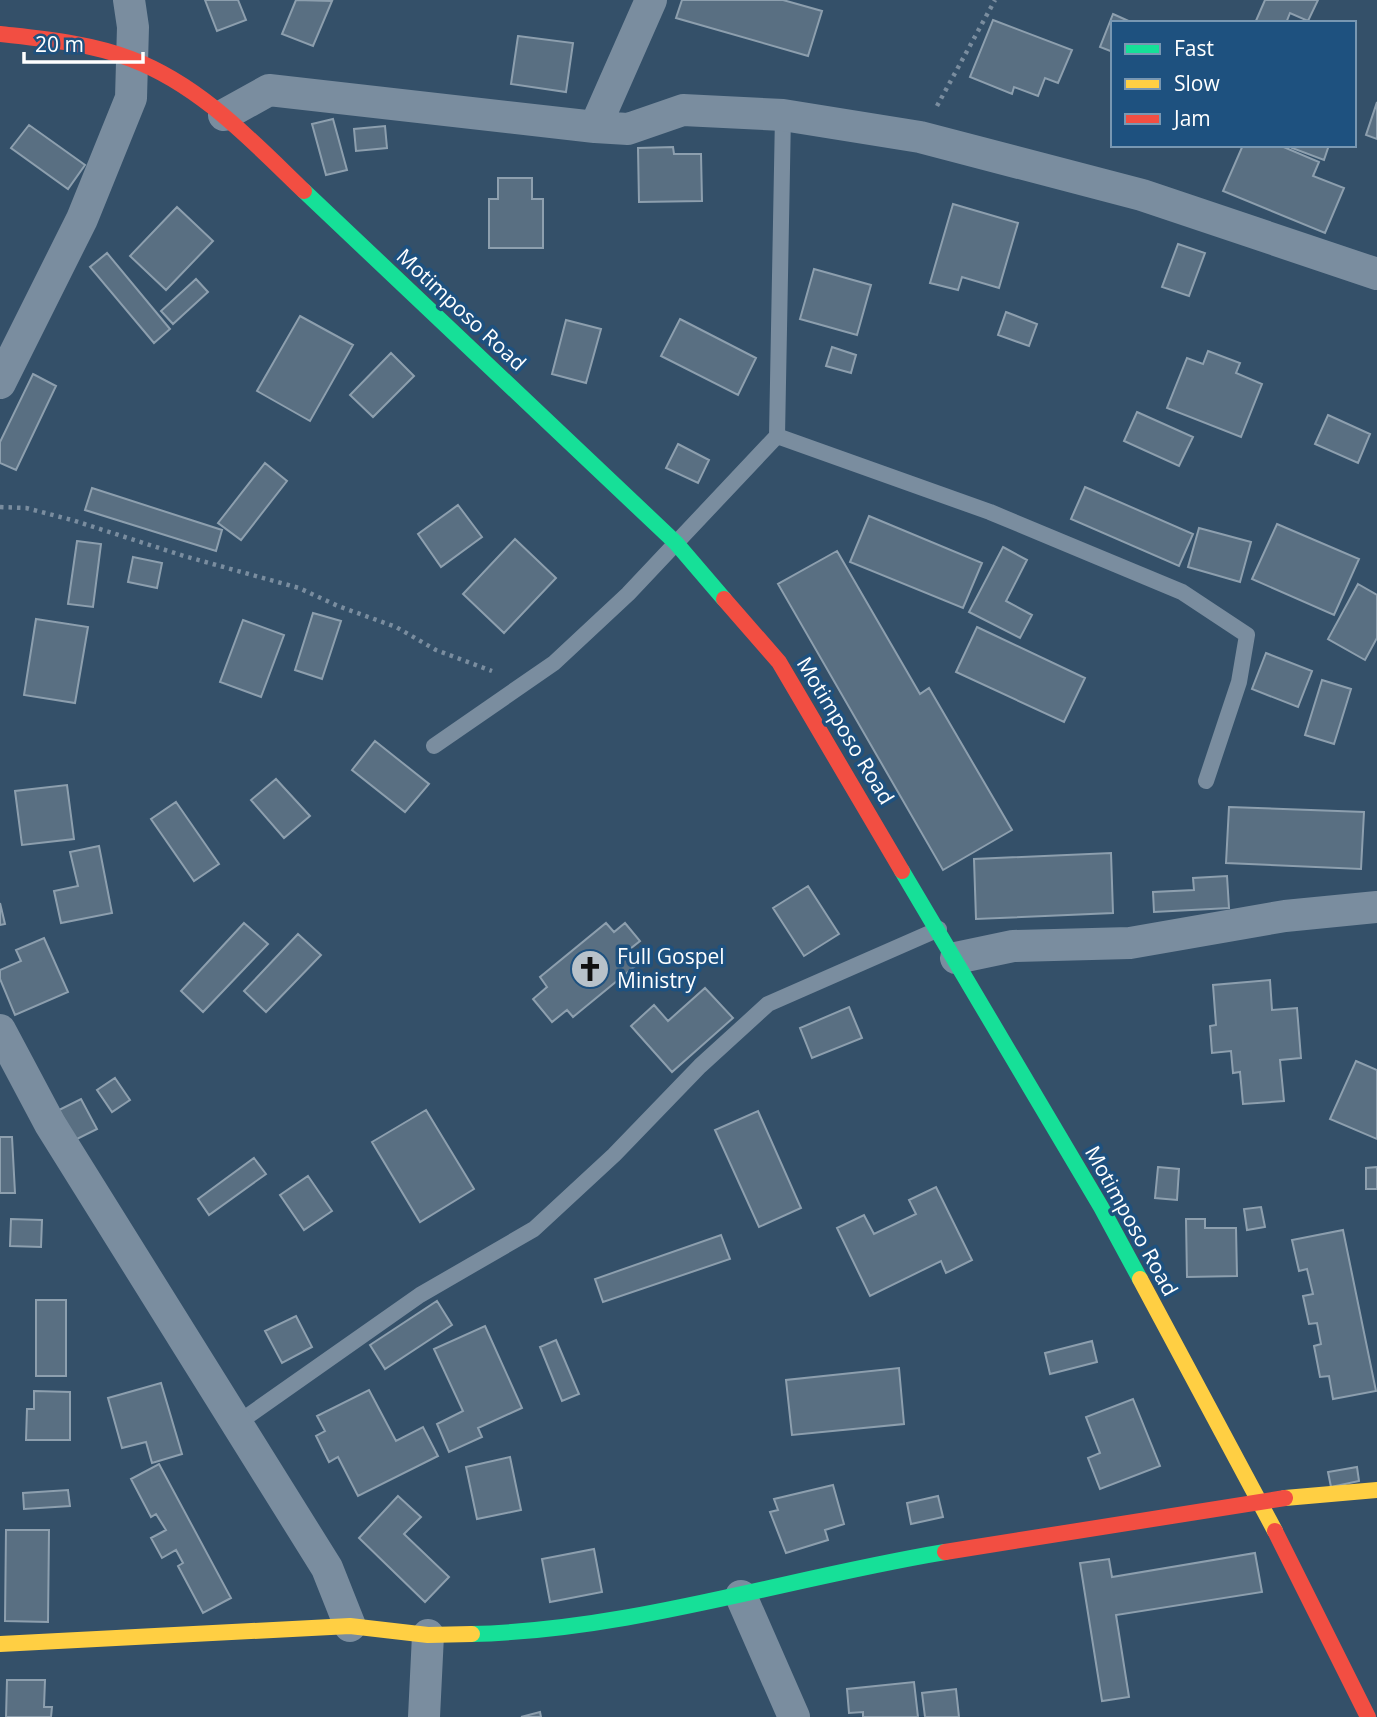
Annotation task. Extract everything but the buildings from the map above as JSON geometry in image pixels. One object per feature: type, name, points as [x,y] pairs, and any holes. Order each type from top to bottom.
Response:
[{"type":"street","points":[[0,383],[6,365],[49,291],[112,150],[131,98],[133,27],[129,0]]},
{"type":"street","points":[[595,127],[651,0]]},
{"type":"street","name":"Motimposo Road","points":[[0,34],[36,38],[131,59],[181,85],[224,116],[676,544],[779,662],[1101,1207],[1259,1500],[1368,1717]]},
{"type":"street","points":[[224,116],[269,90],[628,129],[683,110],[783,115],[920,137],[1142,195],[1377,274]]},
{"type":"street","points":[[956,958],[1013,946],[1130,943],[1285,916],[1377,907]]},
{"type":"street","points":[[0,1030],[50,1124],[235,1425],[327,1568],[350,1626]]},
{"type":"street","points":[[0,1644],[350,1626],[428,1635],[564,1627],[741,1596],[921,1556],[1259,1500],[1377,1490]]},
{"type":"street","points":[[741,1596],[794,1717]]},
{"type":"street","points":[[424,1717],[428,1635]]},
{"type":"lane","points":[[434,746],[525,684],[573,646],[676,544],[776,436],[783,115]]},
{"type":"lane","points":[[776,436],[990,512],[1182,592],[1247,635],[1239,681],[1206,781]]},
{"type":"lane","points":[[235,1425],[420,1295],[534,1229],[614,1155],[699,1066],[768,1004],[939,929]]},
{"type":"path","points":[[920,137],[995,0]]},
{"type":"path","points":[[0,507],[26,508],[72,520],[184,556],[299,588],[338,606],[396,627],[436,650],[525,684]]},
{"type":"traffic: fast","points":[[304,191],[676,543],[724,599]]},
{"type":"traffic: fast","points":[[902,871],[1101,1207],[1140,1279]]},
{"type":"traffic: fast","points":[[472,1634],[592,1623],[651,1613],[945,1552]]},
{"type":"traffic: slow","points":[[1140,1279],[1275,1531]]},
{"type":"traffic: slow","points":[[1285,1498],[1377,1490]]},
{"type":"traffic: slow","points":[[0,1644],[350,1626],[428,1635],[472,1634]]},
{"type":"traffic: jam","points":[[0,34],[67,42],[99,49],[156,70],[224,116],[304,191]]},
{"type":"traffic: jam","points":[[724,599],[779,662],[902,871]]},
{"type":"traffic: jam","points":[[945,1552],[1285,1498]]},
{"type":"traffic: jam","points":[[1275,1531],[1368,1717]]},
{"type":"place","name":"Full Gospel Ministry","points":[[590,969]]}]
